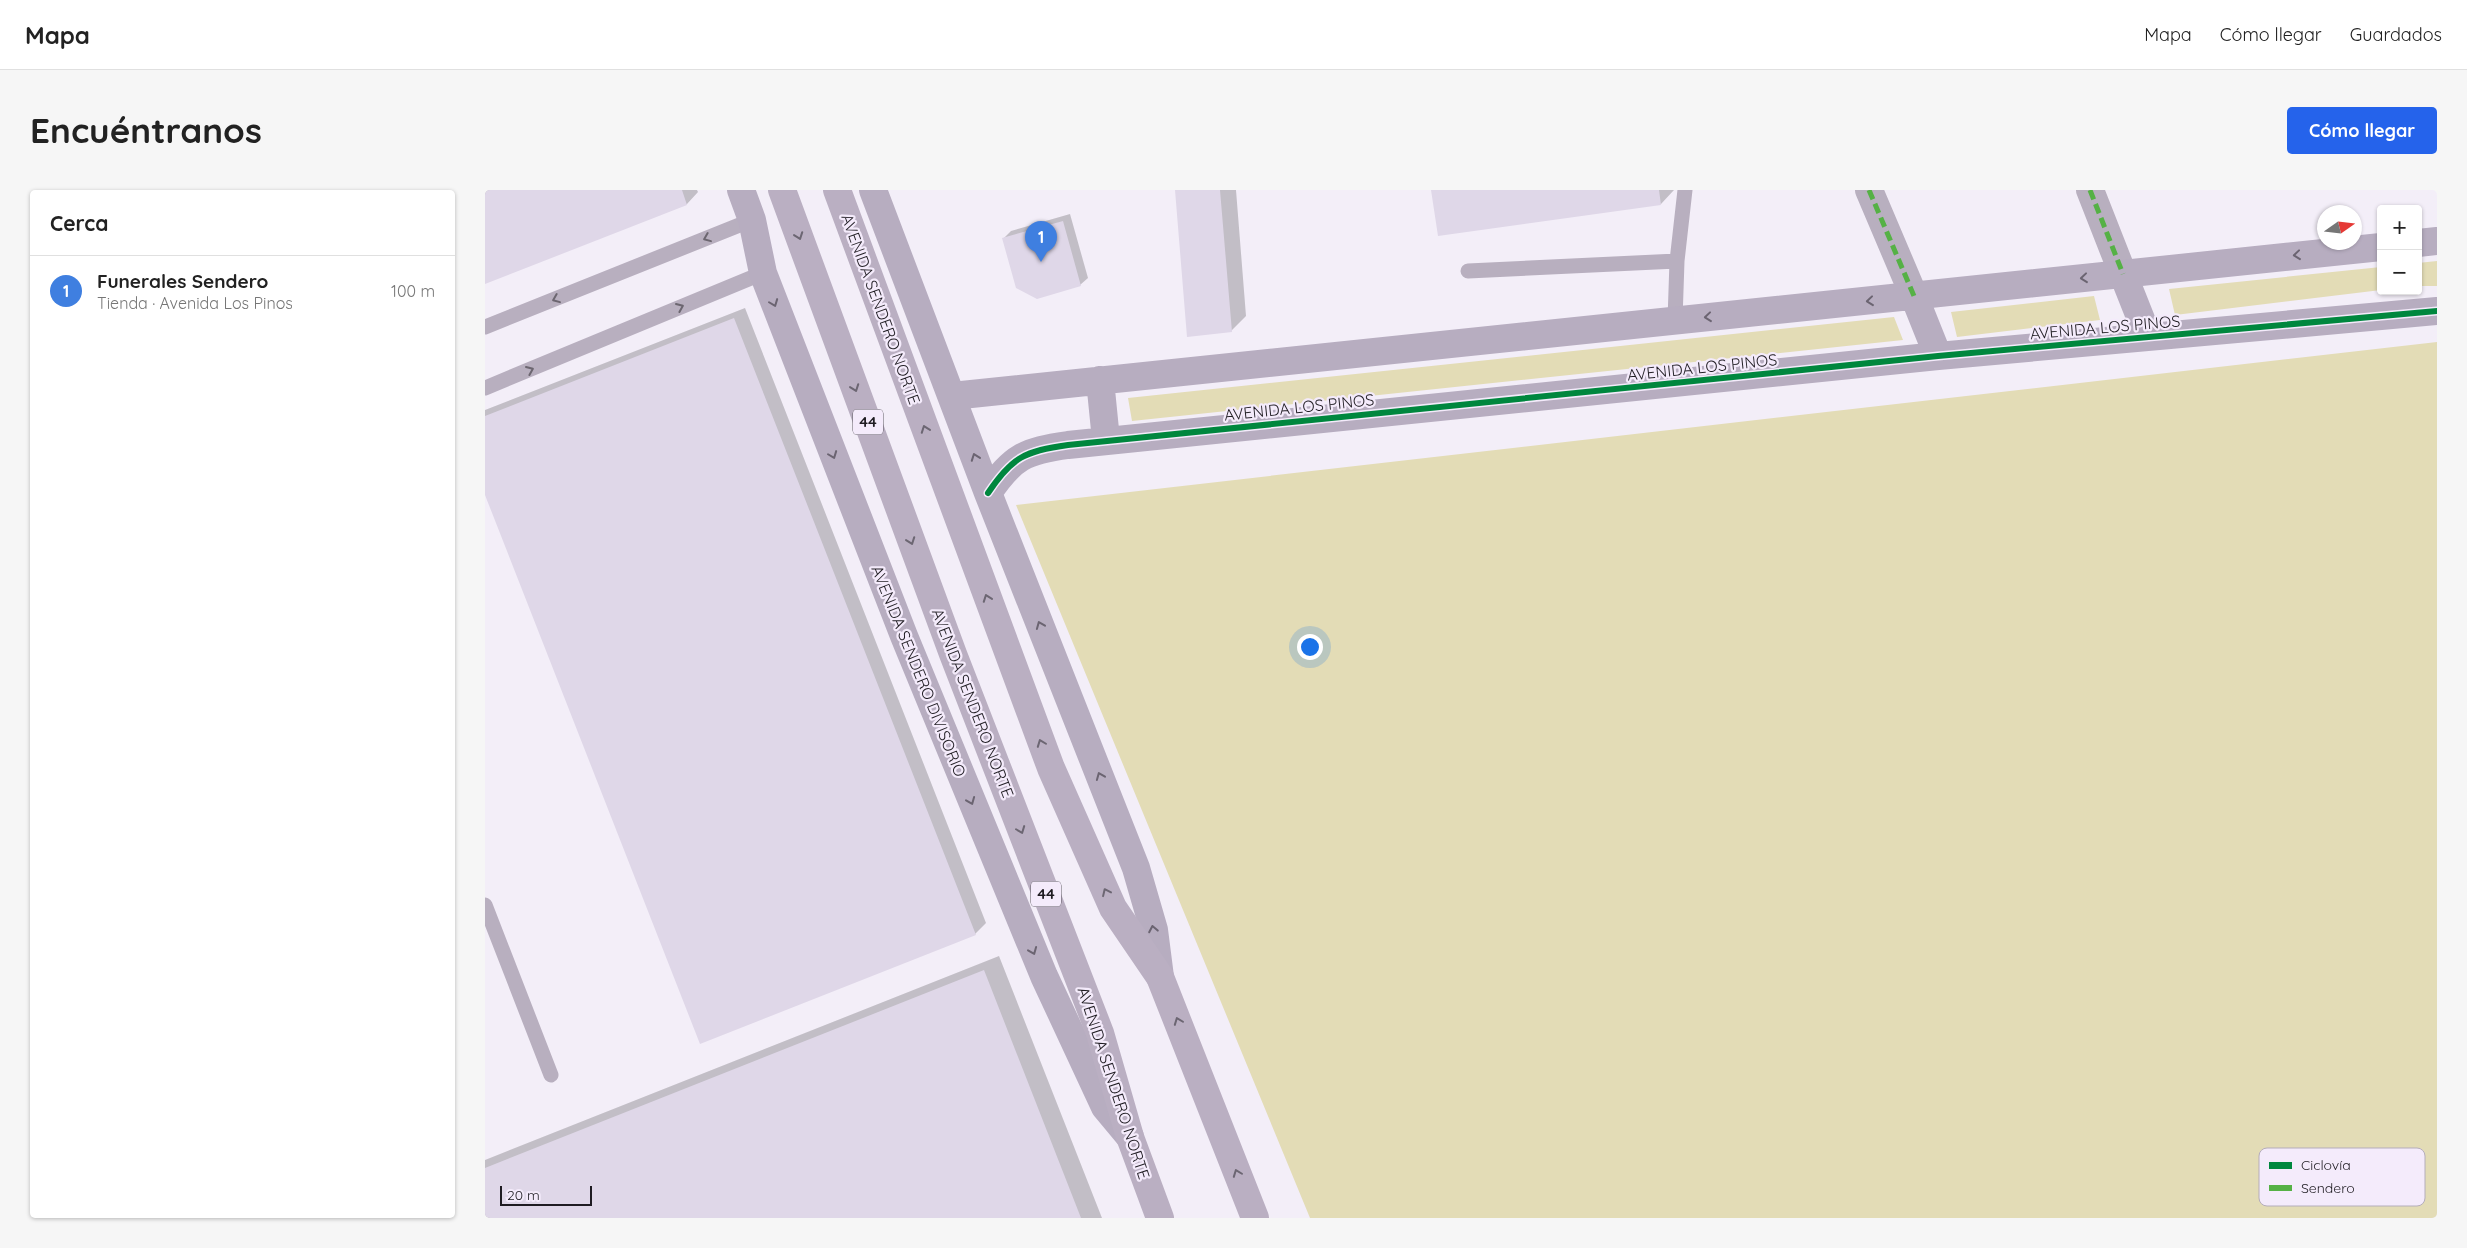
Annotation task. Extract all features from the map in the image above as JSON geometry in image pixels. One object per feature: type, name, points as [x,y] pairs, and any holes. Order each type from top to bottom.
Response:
[{"type":"main road","name":"AVENIDA SENDERO NORTE","points":[[782,190],[953,654],[1099,1033],[1130,1138],[1159,1218]]},
{"type":"main road","name":"AVENIDA SENDERO NORTE","points":[[837,190],[1051,768],[1109,899],[1160,977],[1255,1218]]},
{"type":"street","name":"AVENIDA SENDERO DIVISORIO","points":[[741,190],[752,220],[763,273],[904,636],[1043,976],[1105,1107],[1130,1138]]},
{"type":"street","name":"AVENIDA SENDERO NORTE","points":[[873,190],[988,493],[1136,868],[1154,930],[1160,977]]},
{"type":"street","points":[[1869,190],[1938,356]]},
{"type":"street","points":[[2090,190],[2148,336]]},
{"type":"street","points":[[2422,243],[2437,241]]},
{"type":"street","points":[[952,396],[2377,247]]},
{"type":"street","name":"AVENIDA LOS PINOS","points":[[988,493],[1005,469],[1029,453],[1044,448],[1106,440],[1938,356],[2437,311]]},
{"type":"street","points":[[1100,380],[1106,440]]},
{"type":"lane","points":[[1675,320],[1677,261],[1685,190]]},
{"type":"lane","points":[[485,328],[752,220]]},
{"type":"lane","points":[[1467,271],[1677,261]]},
{"type":"lane","points":[[485,388],[763,273]]},
{"type":"lane","points":[[485,905],[551,1076]]},
{"type":"shaded area","points":[[2437,261],[2437,286],[2422,286],[2422,263]]},
{"type":"shaded area","points":[[2377,267],[2377,290],[2175,315],[2169,289]]},
{"type":"shaded area","points":[[2094,296],[2100,320],[1957,337],[1951,312]]},
{"type":"shaded area","points":[[1894,317],[1903,340],[1132,421],[1128,398]]},
{"type":"shaded area","points":[[2437,342],[2437,1218],[1310,1218],[1016,505]]},
{"type":"building","points":[[485,190],[682,190],[687,205],[485,284]]},
{"type":"building","points":[[1175,190],[1220,190],[1232,332],[1187,337]]},
{"type":"building","points":[[1431,190],[1659,190],[1661,205],[1438,236]]},
{"type":"building","points":[[1063,221],[1081,286],[1037,299],[1016,288],[1002,238]]},
{"type":"building","points":[[734,318],[976,935],[700,1044],[485,495],[485,416]]},
{"type":"building","points":[[984,970],[1081,1218],[485,1218],[485,1168]]},
{"type":"marked path","points":[[1869,190],[1914,296]]},
{"type":"marked path","points":[[2090,190],[2123,274]]},
{"type":"cycle path","points":[[988,493],[1005,471],[1021,458],[1030,453],[1068,445],[1938,356],[2437,311]]},
{"type":"place","name":"Funerales Sendero","points":[[1041,262]]}]
